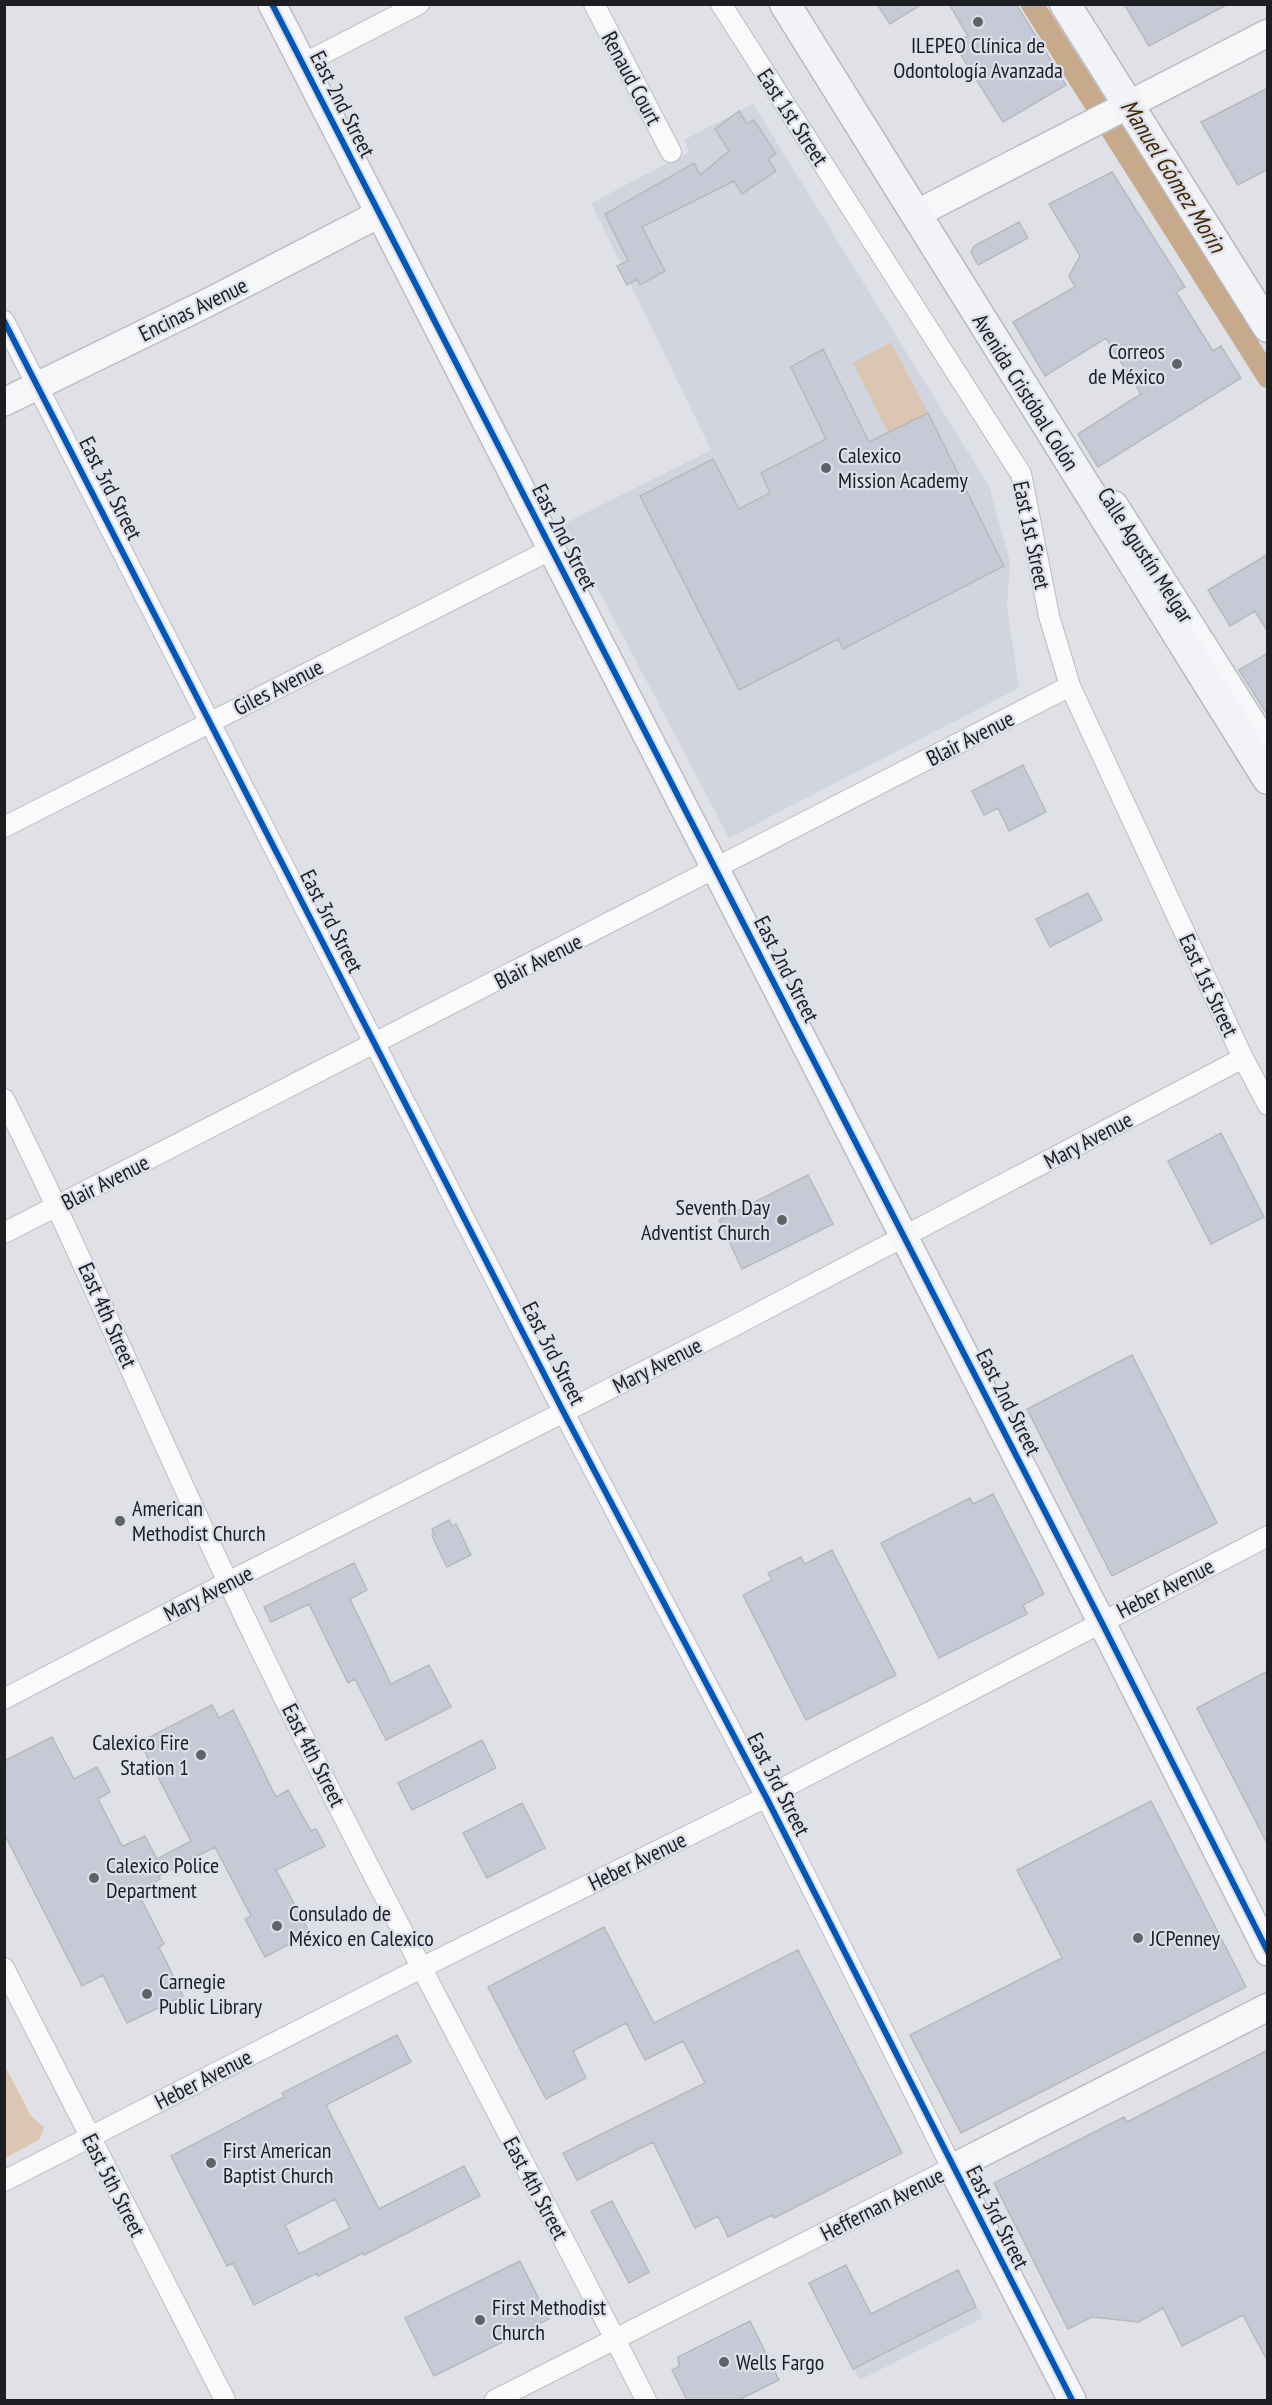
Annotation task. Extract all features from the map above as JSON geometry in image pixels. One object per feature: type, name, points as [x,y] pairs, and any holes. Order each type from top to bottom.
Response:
[{"type":"main road","name":"Avenida Cristóbal Colón","points":[[786,4],[1268,779]]},
{"type":"main road","points":[[1065,4],[1268,327]]},
{"type":"street","name":"East 2nd Street","points":[[272,4],[1101,1621],[1268,1952]]},
{"type":"street","points":[[303,64],[419,4]]},
{"type":"street","name":"Renaud Court","points":[[594,4],[671,152]]},
{"type":"street","name":"East 1st Street","points":[[721,4],[1021,474],[1049,616],[1070,686],[1243,1058],[1268,1105]]},
{"type":"street","points":[[916,214],[1268,33]]},
{"type":"street","name":"Encinas Avenue","points":[[4,402],[209,302],[380,214]]},
{"type":"street","name":"East 3rd Street","points":[[4,321],[564,1413],[766,1797],[952,2168],[1072,2400]]},
{"type":"street","name":"Calle Agustín Melgar","points":[[994,340],[1030,374],[1268,748]]},
{"type":"street","name":"Giles Avenue","points":[[4,827],[552,549]]},
{"type":"street","name":"Blair Avenue","points":[[4,1233],[716,870],[1070,686]]},
{"type":"street","name":"Mary Avenue","points":[[4,1699],[228,1582],[564,1413],[1243,1058]]},
{"type":"street","name":"East 4th Street","points":[[4,1099],[58,1206],[228,1582],[420,1968],[646,2400]]},
{"type":"street","name":"Heber Avenue","points":[[4,2181],[420,1968],[766,1797],[1268,1536]]},
{"type":"street","name":"East 5th Street","points":[[4,1968],[225,2400]]},
{"type":"street","name":"Heffernan Avenue","points":[[495,2400],[1268,2007]]},
{"type":"shaded area","name":"Calexico Mission Academy","points":[[753,104],[989,486],[1010,562],[1007,607],[1019,688],[729,838],[564,524],[711,450],[591,203],[689,152],[684,140]]},
{"type":"shaded area","points":[[891,342],[928,413],[888,433],[853,363]]},
{"type":"shaded area","points":[[4,2064],[31,2116],[44,2127],[39,2140],[5,2158]]},
{"type":"shaded area","points":[[963,2278],[983,2318],[860,2380],[816,2294],[873,2325]]},
{"type":"building","points":[[877,4],[922,4],[890,24]]},
{"type":"building","points":[[949,4],[1016,4],[1066,85],[1003,122],[954,44],[968,36]]},
{"type":"building","points":[[1124,4],[1228,4],[1149,46]]},
{"type":"building","points":[[1268,88],[1268,169],[1238,185],[1201,122]]},
{"type":"building","points":[[739,111],[747,124],[754,120],[776,154],[768,159],[776,171],[742,194],[734,181],[642,227],[665,271],[640,285],[637,279],[627,285],[617,266],[628,261],[605,214],[694,163],[700,175],[729,151],[715,129]]},
{"type":"building","name":"Correos de México","points":[[1112,172],[1185,287],[1176,292],[1213,351],[1221,346],[1241,378],[1098,467],[1078,434],[1141,394],[1106,338],[1045,376],[1013,322],[1075,287],[1069,276],[1080,256],[1049,204]]},
{"type":"building","points":[[1019,222],[1028,238],[978,265],[971,252],[974,246]]},
{"type":"building","points":[[823,349],[869,442],[928,413],[1004,566],[843,649],[838,639],[739,690],[640,496],[713,459],[739,509],[770,493],[761,473],[826,439],[791,367]]},
{"type":"building","points":[[1268,554],[1268,632],[1255,611],[1230,626],[1208,590]]},
{"type":"building","points":[[1268,653],[1268,716],[1239,670]]},
{"type":"building","points":[[1023,765],[1046,812],[1009,831],[998,808],[984,815],[972,791]]},
{"type":"building","points":[[1088,893],[1102,920],[1050,947],[1036,919]]},
{"type":"building","points":[[1221,1133],[1264,1217],[1211,1244],[1168,1161]]},
{"type":"building","points":[[808,1175],[833,1224],[742,1269],[719,1220]]},
{"type":"building","points":[[1132,1355],[1217,1523],[1112,1576],[1027,1409]]},
{"type":"building","points":[[993,1494],[1044,1594],[1023,1605],[1027,1614],[939,1658],[881,1543],[970,1498],[973,1504]]},
{"type":"building","points":[[449,1520],[452,1526],[456,1524],[471,1555],[447,1567],[432,1536],[434,1535],[432,1529]]},
{"type":"building","points":[[832,1550],[896,1675],[806,1720],[743,1595],[772,1580],[768,1573],[801,1557],[805,1564]]},
{"type":"building","points":[[354,1563],[367,1590],[350,1599],[391,1684],[429,1665],[451,1707],[386,1740],[355,1679],[348,1683],[309,1604],[271,1622],[264,1607]]},
{"type":"building","points":[[1268,1671],[1268,1845],[1197,1708]]},
{"type":"building","points":[[212,1705],[219,1718],[233,1710],[276,1797],[288,1790],[311,1831],[316,1829],[325,1846],[276,1870],[310,1933],[265,1957],[245,1919],[251,1916],[215,1847],[164,1873],[159,1876],[160,1879],[138,1893],[164,1944],[159,1947],[183,1996],[127,2023],[103,1975],[82,1986],[4,1833],[4,1761],[52,1737],[74,1779],[97,1767],[110,1792],[98,1799],[121,1844],[123,1846],[145,1836],[157,1859],[191,1841],[140,1742]]},
{"type":"building","points":[[482,1740],[496,1768],[412,1810],[398,1783]]},
{"type":"building","points":[[1151,1801],[1246,1987],[961,2133],[910,2035],[1062,1958],[1017,1870]]},
{"type":"building","points":[[522,1803],[545,1848],[487,1878],[463,1833]]},
{"type":"building","points":[[604,1927],[654,2023],[798,1950],[902,2153],[774,2218],[772,2215],[728,2237],[718,2216],[695,2228],[653,2142],[577,2180],[563,2153],[705,2083],[683,2041],[645,2060],[626,2023],[573,2051],[586,2078],[546,2099],[488,1987]]},
{"type":"building","points":[[397,2035],[411,2062],[326,2105],[379,2209],[464,2166],[480,2196],[364,2255],[363,2253],[318,2276],[317,2273],[254,2305],[233,2263],[227,2266],[171,2156],[284,2097],[282,2093]],"holes":[[[335,2199],[350,2228],[299,2254],[285,2225]]]},
{"type":"building","points":[[1268,2050],[1268,2362],[1243,2315],[1182,2346],[1163,2308],[1139,2322],[1092,2317],[1068,2329],[994,2183],[1124,2117],[1127,2122]]},
{"type":"building","points":[[612,2201],[649,2272],[629,2283],[591,2211]]},
{"type":"building","points":[[520,2261],[549,2319],[434,2376],[405,2318]]},
{"type":"building","points":[[846,2265],[871,2314],[958,2270],[976,2307],[853,2369],[809,2283]]},
{"type":"building","name":"Wells Fargo","points":[[750,2321],[779,2380],[738,2400],[687,2400],[672,2370],[679,2367],[678,2357]]},
{"type":"waterway","name":"Manuel Gómez Morin","points":[[1032,4],[1268,377]]},
{"type":"cycle path","points":[[272,4],[1101,1621],[1268,1952]]},
{"type":"cycle path","points":[[4,321],[564,1413],[766,1797],[1072,2400]]},
{"type":"place","name":"ILEPEO Clínica de Odontología Avanzada","points":[[978,22]]},
{"type":"place","name":"Correos de México","points":[[1177,364]]},
{"type":"place","name":"Calexico Mission Academy","points":[[826,468]]},
{"type":"place","name":"Seventh Day Adventist Church","points":[[782,1220]]},
{"type":"place","name":"American Methodist Church","points":[[120,1521]]},
{"type":"place","name":"Calexico Fire Station 1","points":[[201,1755]]},
{"type":"place","name":"Calexico Police Department","points":[[94,1878]]},
{"type":"place","name":"Consulado de México en Calexico","points":[[277,1926]]},
{"type":"place","name":"JCPenney","points":[[1138,1938]]},
{"type":"place","name":"Carnegie Public Library","points":[[147,1994]]},
{"type":"place","name":"First American Baptist Church","points":[[211,2163]]},
{"type":"place","name":"First Methodist Church","points":[[480,2320]]},
{"type":"place","name":"Wells Fargo","points":[[724,2362]]}]
